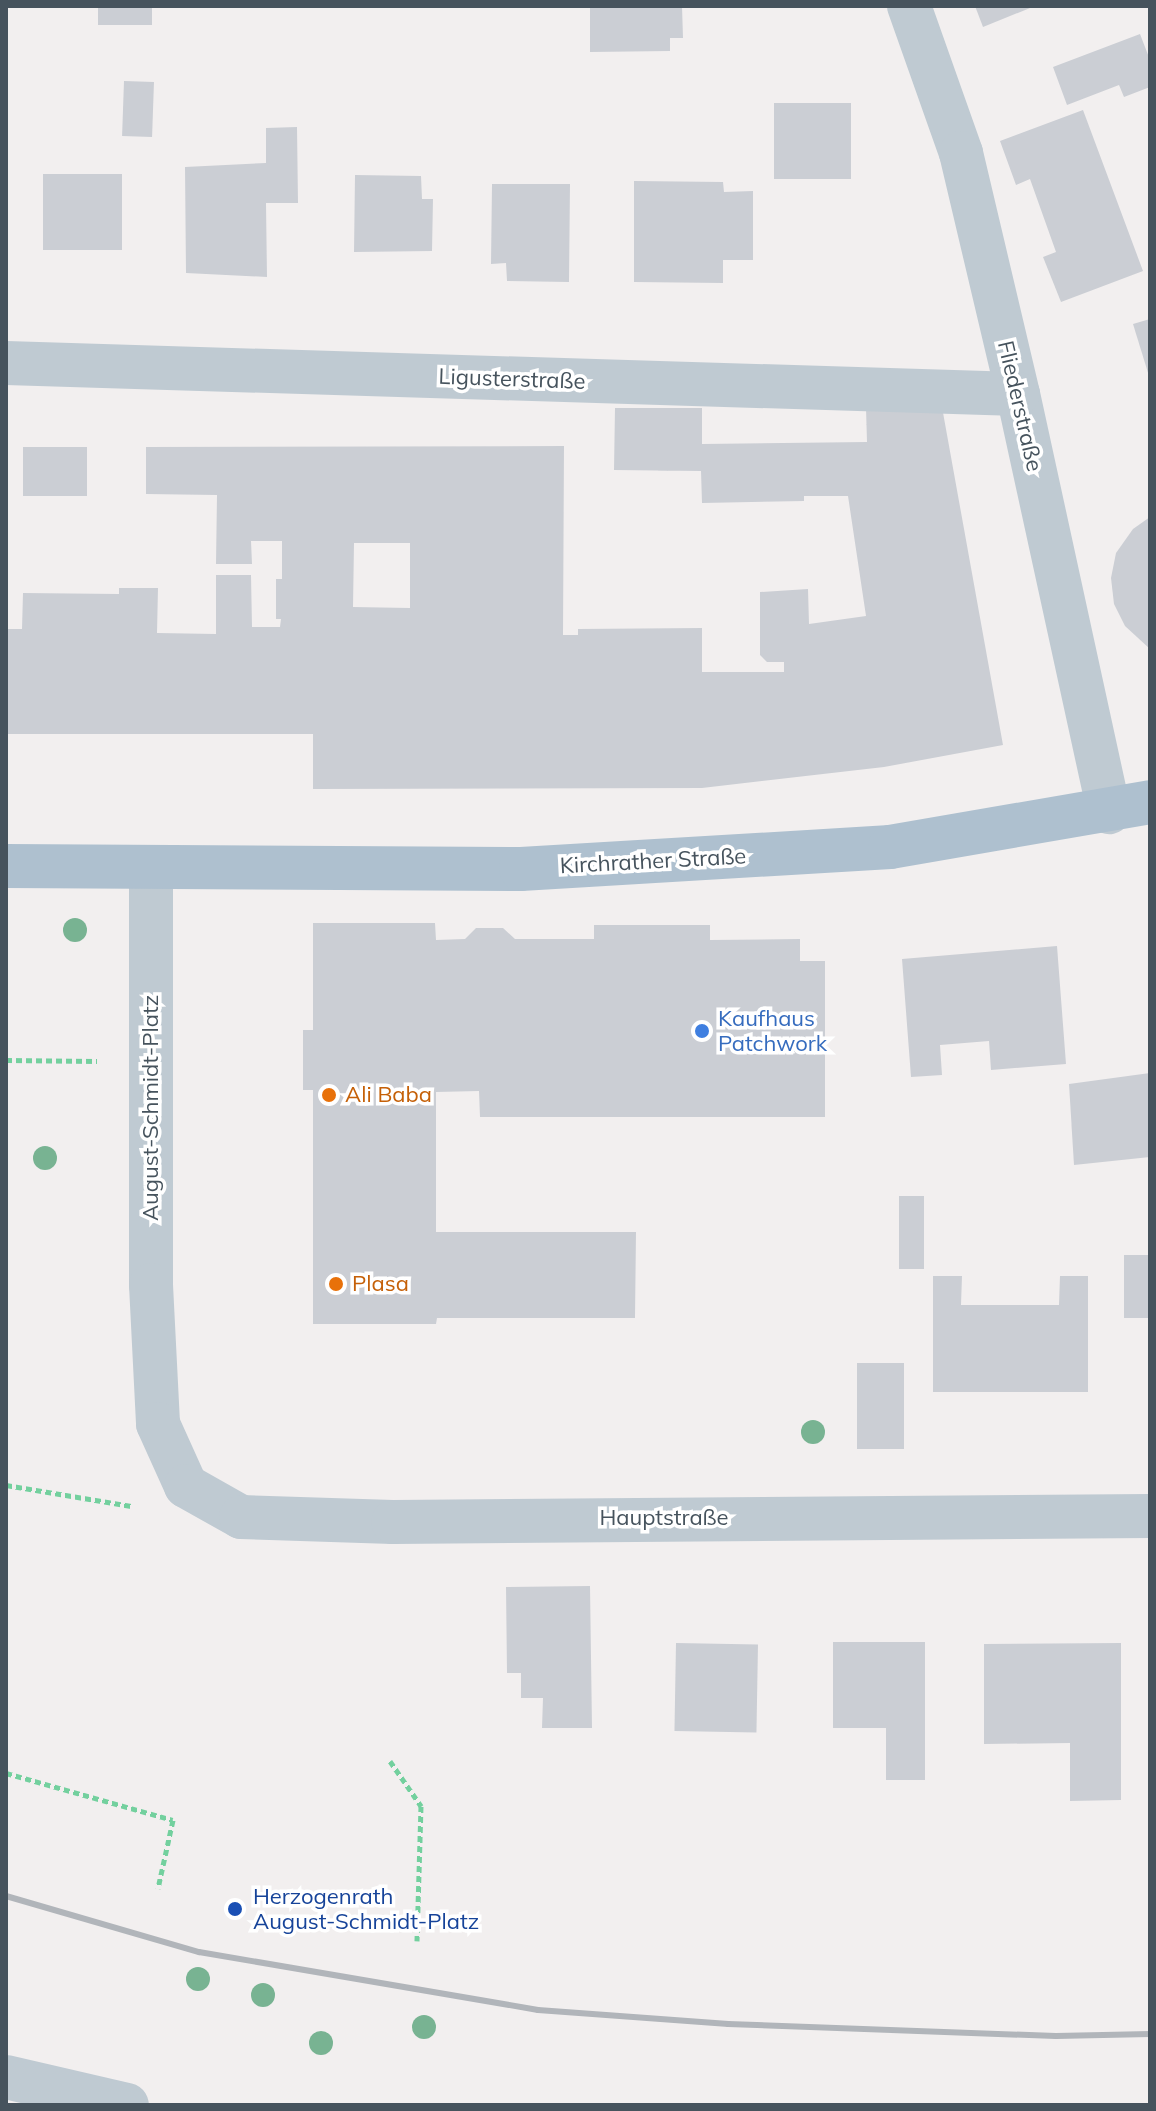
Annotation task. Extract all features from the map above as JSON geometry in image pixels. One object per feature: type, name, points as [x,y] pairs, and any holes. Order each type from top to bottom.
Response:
[{"type":"main road","name":"Kirchrather Straße","points":[[151,868],[536,868],[890,847],[1130,807]]},
{"type":"main road","points":[[6,866],[151,868]]},
{"type":"street","name":"Fliederstraße","points":[[909,6],[961,153],[1018,394],[1130,807]]},
{"type":"street","name":"Ligusterstraße","points":[[6,363],[1018,394]]},
{"type":"street","name":"August-Schmidt-Platz","points":[[151,868],[151,1285],[158,1424],[186,1486]]},
{"type":"street","name":"Hauptstraße","points":[[186,1486],[241,1517],[378,1522],[1150,1516]]},
{"type":"street","points":[[6,2077],[127,2105]]},
{"type":"path","points":[[6,1060],[151,1062]]},
{"type":"path","points":[[6,1485],[143,1507],[186,1486]]},
{"type":"path","points":[[390,1761],[421,1806],[417,1941]]},
{"type":"path","points":[[6,1773],[173,1820],[158,1888]]},
{"type":"building","points":[[98,6],[152,6],[152,25],[98,25]]},
{"type":"building","points":[[590,6],[682,6],[683,38],[670,38],[670,51],[590,52]]},
{"type":"building","points":[[975,6],[1035,6],[983,27]]},
{"type":"building","points":[[1140,34],[1150,60],[1150,87],[1124,97],[1119,85],[1067,105],[1053,67]]},
{"type":"building","points":[[124,81],[154,82],[152,137],[122,136]]},
{"type":"building","points":[[774,103],[851,103],[851,179],[774,179]]},
{"type":"building","points":[[1083,110],[1143,271],[1061,302],[1043,257],[1056,252],[1030,179],[1016,185],[1000,141]]},
{"type":"building","points":[[297,127],[298,203],[266,203],[267,277],[186,273],[185,167],[266,163],[266,128]]},
{"type":"building","points":[[43,174],[122,174],[122,250],[43,250]]},
{"type":"building","points":[[355,175],[421,176],[422,199],[433,199],[432,251],[354,252]]},
{"type":"building","points":[[634,181],[723,182],[724,192],[753,191],[753,260],[723,260],[723,283],[634,282]]},
{"type":"building","points":[[492,184],[570,184],[569,282],[507,281],[506,263],[491,264]]},
{"type":"building","points":[[1150,319],[1150,376],[1149,376],[1133,324]]},
{"type":"building","points":[[942,407],[1003,745],[884,767],[702,788],[313,789],[313,734],[6,734],[6,629],[22,629],[23,593],[119,594],[119,588],[158,588],[157,633],[216,634],[216,575],[251,575],[252,627],[280,627],[281,619],[276,619],[276,579],[282,579],[282,541],[251,541],[252,564],[216,564],[217,495],[146,494],[146,447],[564,446],[563,635],[578,635],[578,629],[702,628],[702,672],[784,672],[784,662],[767,662],[760,655],[760,592],[808,589],[809,624],[866,616],[848,496],[804,496],[804,501],[702,503],[701,471],[614,470],[615,408],[702,408],[702,444],[867,442],[866,408]],"holes":[[[354,543],[410,543],[410,608],[353,607]]]},
{"type":"building","points":[[23,447],[87,447],[87,496],[23,496]]},
{"type":"building","points":[[1150,517],[1150,649],[1125,626],[1114,604],[1111,578],[1116,553],[1133,529]]},
{"type":"building","points":[[313,923],[435,923],[436,940],[465,939],[476,928],[503,928],[515,939],[594,939],[594,925],[710,925],[710,940],[800,939],[800,961],[825,961],[825,1117],[480,1117],[479,1091],[436,1092],[436,1232],[636,1232],[635,1318],[437,1318],[436,1324],[313,1324],[313,1090],[303,1090],[303,1030],[313,1030]]},
{"type":"building","points":[[1057,946],[1066,1064],[991,1070],[989,1041],[940,1045],[942,1075],[911,1077],[902,959]]},
{"type":"building","points":[[1150,1073],[1150,1157],[1074,1165],[1069,1084]]},
{"type":"building","points":[[899,1196],[924,1196],[924,1269],[899,1269]]},
{"type":"building","points":[[1124,1255],[1150,1255],[1150,1318],[1124,1318]]},
{"type":"building","points":[[933,1276],[962,1276],[961,1305],[1059,1305],[1060,1276],[1088,1276],[1088,1392],[933,1392]]},
{"type":"building","points":[[857,1363],[904,1363],[904,1449],[857,1449]]},
{"type":"building","points":[[590,1586],[592,1728],[542,1728],[543,1698],[521,1698],[521,1673],[507,1673],[506,1587]]},
{"type":"building","points":[[833,1642],[925,1642],[925,1780],[886,1780],[886,1728],[833,1728]]},
{"type":"building","points":[[676,1643],[758,1644],[756,1732],[674,1731]]},
{"type":"building","points":[[1121,1643],[1121,1800],[1070,1801],[1070,1743],[984,1744],[984,1644]]},
{"type":"railway","points":[[6,1896],[199,1952],[538,2010],[728,2024],[1056,2036],[1150,2034]]},
{"type":"place","name":"Kaufhaus Patchwork","points":[[702,1031]]},
{"type":"place","name":"Ali Baba","points":[[329,1095]]},
{"type":"place","name":"Plasa","points":[[336,1284]]},
{"type":"place","name":"Herzogenrath August-Schmidt-Platz","points":[[235,1909]]}]
